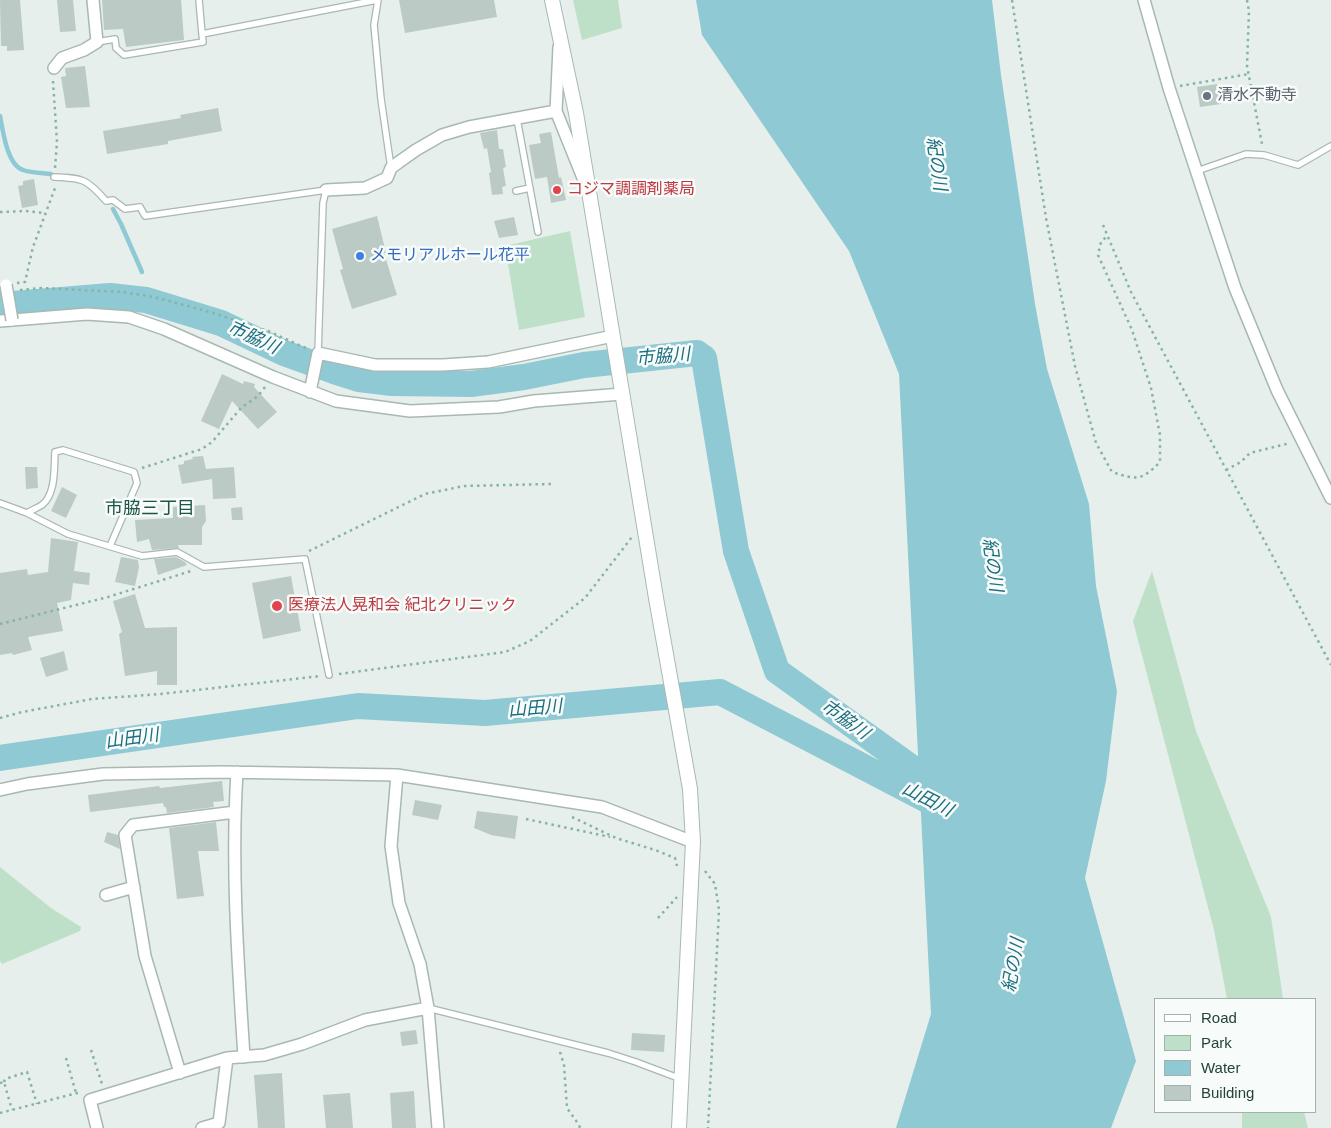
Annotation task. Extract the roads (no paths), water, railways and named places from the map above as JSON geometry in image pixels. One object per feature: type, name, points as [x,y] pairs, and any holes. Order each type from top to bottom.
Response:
[{"type":"street","points":[[54,68],[62,58],[84,50],[97,42],[94,0]]},
{"type":"street","points":[[552,0],[576,113],[656,598],[690,788],[693,848],[679,1128]]},
{"type":"street","points":[[1144,0],[1169,88],[1235,288],[1277,390],[1331,498]]},
{"type":"street","points":[[560,38],[556,111],[589,195]]},
{"type":"street","points":[[326,190],[365,188],[387,178],[391,168],[442,134],[469,127],[556,111]]},
{"type":"street","points":[[9,284],[6,321],[87,314],[129,317],[164,329],[273,377],[336,401],[410,411],[499,407],[534,401],[622,394]]},
{"type":"street","points":[[310,392],[318,353],[375,365],[443,366],[488,362],[613,336]]},
{"type":"street","points":[[0,790],[27,784],[103,774],[238,772],[397,775],[602,807],[693,848]]},
{"type":"street","points":[[238,772],[235,812],[238,946],[244,1057]]},
{"type":"street","points":[[397,775],[391,846],[392,855],[399,903],[420,964],[428,1008],[438,1128]]},
{"type":"street","points":[[180,1073],[145,956],[125,835],[132,826],[235,812]]},
{"type":"street","points":[[106,895],[134,888]]},
{"type":"street","points":[[97,1128],[90,1100],[227,1058],[264,1054],[302,1044],[365,1020],[428,1008]]},
{"type":"street","points":[[202,1128],[220,1123],[227,1058]]},
{"type":"lane","points":[[97,42],[115,39],[116,48],[124,55],[203,42],[199,0]]},
{"type":"lane","points":[[202,34],[378,0],[374,25],[391,168]]},
{"type":"lane","points":[[517,119],[538,232]]},
{"type":"lane","points":[[1197,171],[1246,154],[1264,155],[1298,165],[1331,146]]},
{"type":"lane","points":[[54,177],[76,178],[91,184],[106,201],[113,200],[125,209],[140,207],[145,216],[326,190],[323,203],[318,353]]},
{"type":"lane","points":[[516,191],[530,188]]},
{"type":"lane","points":[[27,512],[42,505],[50,496],[55,452],[63,450],[134,472],[137,483],[110,546]]},
{"type":"lane","points":[[0,503],[27,512],[68,534],[142,556],[177,552],[204,567],[306,559],[329,675]]},
{"type":"lane","points":[[428,1008],[636,1062],[682,1080]]},
{"type":"water","name":"紀の川","points":[[696,0],[992,0],[1001,75],[1035,304],[1047,369],[1089,504],[1096,586],[1117,691],[1106,781],[1085,878],[1136,1061],[1111,1128],[896,1128],[931,1014],[899,374],[849,251],[702,35]]},
{"type":"waterway","points":[[0,116],[4,138],[13,162],[23,170],[51,174]]},
{"type":"waterway","points":[[113,209],[142,272]]},
{"type":"waterway","name":"市脇川","points":[[0,305],[110,296],[146,300],[221,323],[284,353],[334,371],[359,379],[392,383],[471,384],[524,377],[584,365],[697,353],[704,358],[736,551],[777,671],[947,793]]},
{"type":"waterway","name":"山田川","points":[[0,758],[358,706],[485,713],[720,692],[950,812]]},
{"type":"place","name":"清水不動寺","points":[[1207,96]]},
{"type":"place","name":"コジマ調調剤薬局","points":[[557,190]]},
{"type":"place","name":"メモリアルホール花平","points":[[360,256]]},
{"type":"place","name":"医療法人晃和会 紀北クリニック","points":[[277,606]]},
{"type":"district","name":"市脇三丁目","points":[[150,509]]}]
